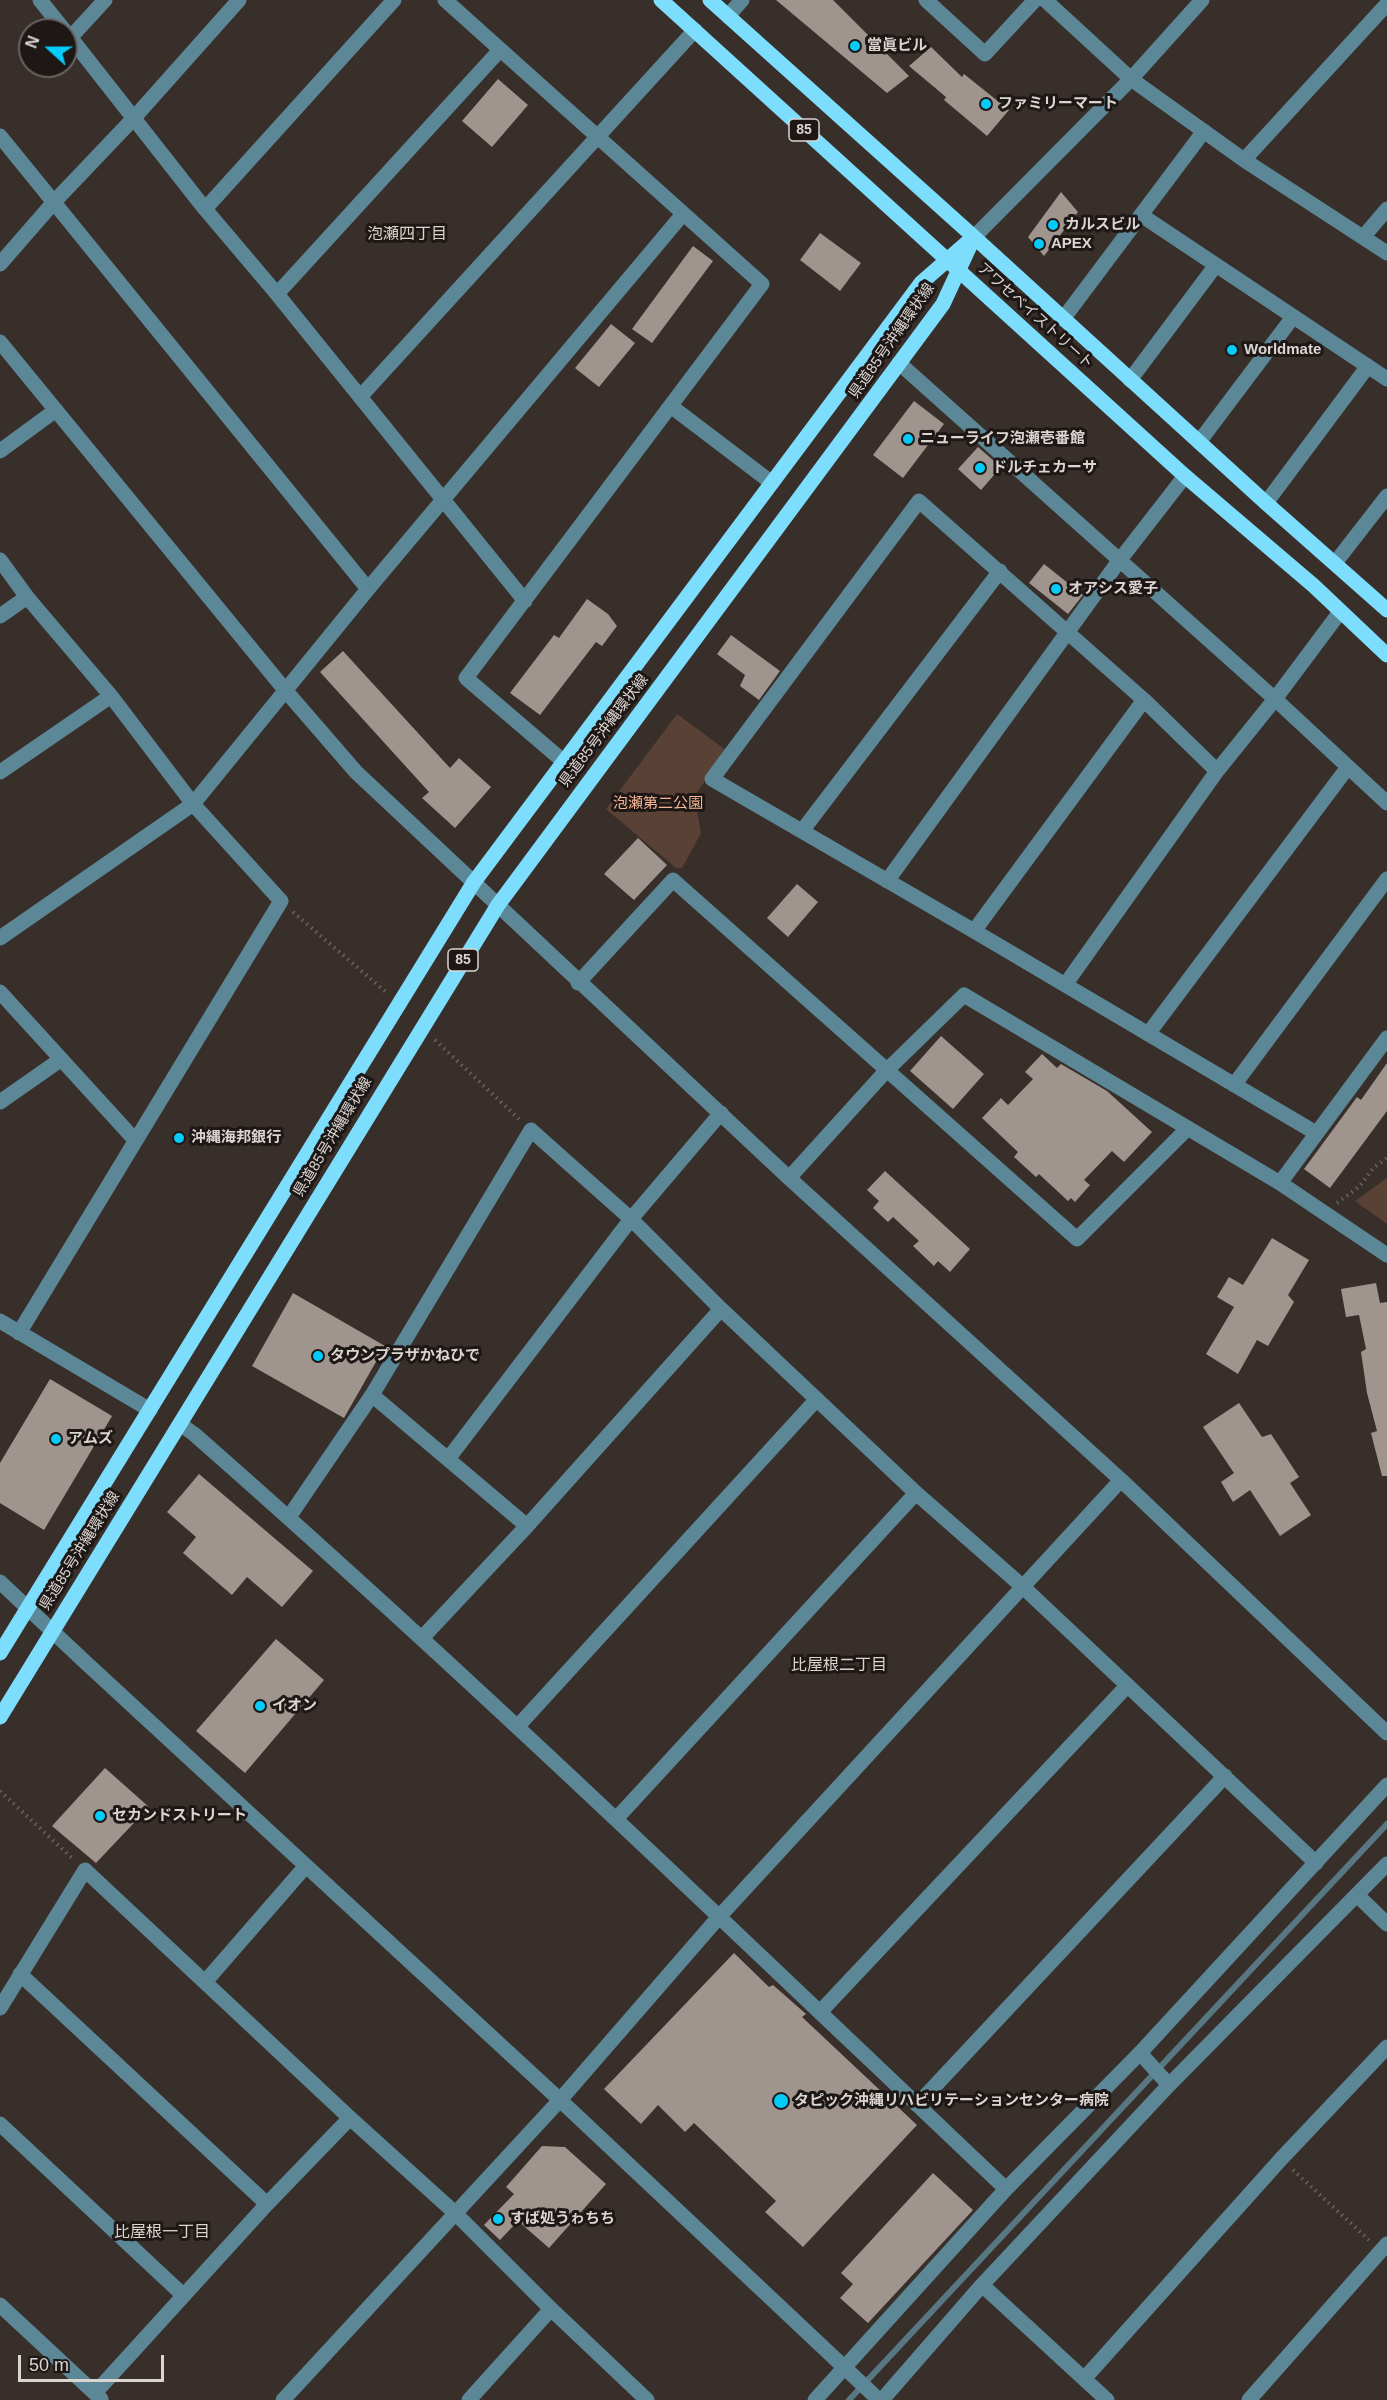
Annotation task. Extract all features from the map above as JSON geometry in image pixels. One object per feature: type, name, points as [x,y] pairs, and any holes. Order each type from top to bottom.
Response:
[{"type":"main road","name":"アワセベイストリート","points":[[661,0],[1185,476],[1314,586],[1387,655]]},
{"type":"main road","name":"アワセベイストリート","points":[[710,0],[1387,610]]},
{"type":"main road","name":"県道85号沖縄環状線","points":[[0,1717],[421,1027],[498,905],[943,304],[953,266],[974,237]]},
{"type":"main road","name":"県道85号沖縄環状線","points":[[0,1653],[474,882],[921,283],[953,266]]},
{"type":"street","points":[[40,0],[55,18]]},
{"type":"street","points":[[78,23],[105,0]]},
{"type":"street","points":[[0,264],[239,0]]},
{"type":"street","points":[[205,209],[394,0]]},
{"type":"street","points":[[446,0],[762,284],[672,407],[466,678],[563,761]]},
{"type":"street","points":[[728,16],[742,0]]},
{"type":"street","points":[[926,0],[985,54],[1035,0]]},
{"type":"street","points":[[1045,0],[1131,79],[1245,160],[1387,253]]},
{"type":"street","points":[[974,237],[1131,79],[1202,0]]},
{"type":"street","points":[[1245,160],[1387,4]]},
{"type":"street","points":[[360,397],[695,30]]},
{"type":"street","points":[[78,47],[205,209],[277,294],[525,601]]},
{"type":"street","points":[[277,294],[500,50]]},
{"type":"street","points":[[1063,319],[1204,131]]},
{"type":"street","points":[[0,136],[368,589]]},
{"type":"street","points":[[1364,236],[1387,209]]},
{"type":"street","points":[[0,938],[193,804],[368,589],[683,214]]},
{"type":"street","points":[[1141,215],[1387,379]]},
{"type":"street","points":[[1130,380],[1216,265]]},
{"type":"street","points":[[1199,442],[1293,317]]},
{"type":"street","points":[[0,342],[285,690],[356,772],[578,983],[1121,1480],[1387,1733]]},
{"type":"street","points":[[900,363],[1275,699],[1387,804]]},
{"type":"street","points":[[1266,503],[1368,366]]},
{"type":"street","points":[[672,407],[772,483]]},
{"type":"street","points":[[0,451],[56,410]]},
{"type":"street","points":[[887,881],[1119,561],[1185,476]]},
{"type":"street","points":[[1335,563],[1387,496]]},
{"type":"street","points":[[1217,771],[1144,699],[919,501],[712,779],[1316,1133]]},
{"type":"street","points":[[0,560],[27,597],[111,696],[193,804],[281,901],[19,1333]]},
{"type":"street","points":[[802,831],[1000,571]]},
{"type":"street","points":[[0,616],[27,597]]},
{"type":"street","points":[[1065,985],[1217,771],[1275,699],[1340,612]]},
{"type":"street","points":[[0,772],[111,696]]},
{"type":"street","points":[[974,931],[1144,699]]},
{"type":"street","points":[[1148,1034],[1348,767]]},
{"type":"street","points":[[1234,1085],[1387,879]]},
{"type":"street","points":[[578,983],[673,880],[1077,1239],[1188,1128]]},
{"type":"street","points":[[0,992],[135,1140]]},
{"type":"street","points":[[789,1178],[886,1071],[964,995],[1280,1183],[1387,1255]]},
{"type":"street","points":[[1280,1183],[1387,1038]]},
{"type":"street","points":[[0,1102],[60,1060]]},
{"type":"street","points":[[448,1459],[631,1219],[721,1113]]},
{"type":"street","points":[[290,1517],[372,1395],[531,1130],[631,1219],[721,1309],[916,1493],[1022,1586],[1316,1863]]},
{"type":"street","points":[[422,1638],[527,1526],[721,1309]]},
{"type":"street","points":[[0,1321],[150,1410]]},
{"type":"street","points":[[372,1395],[527,1526]]},
{"type":"street","points":[[518,1726],[817,1399]]},
{"type":"street","points":[[180,1424],[290,1517],[518,1726],[1006,2189]]},
{"type":"street","points":[[283,2400],[454,2212],[560,2100],[718,1918],[1121,1480]]},
{"type":"street","points":[[616,1820],[916,1493]]},
{"type":"street","points":[[0,1582],[305,1867],[560,2100],[878,2399],[1169,2085],[1358,1896],[1387,1864]]},
{"type":"street","points":[[821,2011],[1127,1686]]},
{"type":"street","points":[[917,2105],[1225,1776]]},
{"type":"street","points":[[815,2400],[848,2372],[1006,2189],[1140,2053],[1387,1785]]},
{"type":"street","points":[[205,1982],[305,1867]]},
{"type":"street","points":[[0,2008],[85,1870],[454,2212],[645,2399]]},
{"type":"street","points":[[1358,1896],[1387,1924]]},
{"type":"street","points":[[20,1974],[267,2204]]},
{"type":"street","points":[[1084,2379],[1281,2159],[1387,2047]]},
{"type":"street","points":[[1140,2053],[1169,2085]]},
{"type":"street","points":[[0,2306],[98,2397],[183,2295],[350,2118]]},
{"type":"street","points":[[0,2124],[183,2295]]},
{"type":"street","points":[[1249,2400],[1384,2248]]},
{"type":"street","points":[[982,2285],[1107,2400]]},
{"type":"street","points":[[469,2400],[551,2309]]},
{"type":"path","points":[[281,901],[399,1003]]},
{"type":"path","points":[[421,1027],[531,1130]]},
{"type":"path","points":[[1324,1213],[1360,1186],[1373,1168],[1387,1158]]},
{"type":"path","points":[[0,1791],[85,1870]]},
{"type":"path","points":[[1281,2159],[1384,2248]]},
{"type":"green space","name":"泡瀬第二公園","points":[[677,714],[727,751],[694,796],[701,833],[682,868],[676,868],[606,809]]},
{"type":"green space","points":[[1387,1178],[1387,1224],[1355,1201]]},
{"type":"building","name":"當眞ビル","points":[[776,0],[833,0],[909,76],[887,93]]},
{"type":"building","points":[[931,47],[962,77],[964,74],[1009,110],[987,136],[944,100],[946,97],[909,66]]},
{"type":"building","points":[[498,79],[528,105],[492,147],[462,121]]},
{"type":"building","name":"カルスビル","points":[[1061,192],[1078,212],[1044,256],[1028,237]]},
{"type":"building","points":[[820,233],[861,263],[840,291],[800,260]]},
{"type":"building","points":[[693,246],[713,261],[652,343],[632,329]]},
{"type":"building","points":[[611,324],[635,343],[599,387],[575,368]]},
{"type":"building","name":"ニューライフ泡瀬壱番館","points":[[914,401],[944,424],[903,478],[873,455]]},
{"type":"building","name":"ドルチェカーサ","points":[[978,447],[1001,467],[981,490],[958,469]]},
{"type":"building","name":"オアシス愛子","points":[[1044,564],[1083,595],[1068,614],[1029,583]]},
{"type":"building","points":[[587,599],[608,614],[617,626],[602,646],[596,642],[540,715],[510,693],[554,635],[559,638]]},
{"type":"building","points":[[731,635],[780,671],[759,700],[740,686],[745,675],[717,654]]},
{"type":"building","points":[[343,651],[450,768],[459,758],[491,787],[455,828],[422,798],[429,792],[320,672]]},
{"type":"building","points":[[638,838],[667,865],[634,900],[604,874]]},
{"type":"building","points":[[797,884],[818,902],[788,937],[767,918]]},
{"type":"building","points":[[941,1036],[984,1074],[953,1109],[910,1071]]},
{"type":"building","points":[[1042,1054],[1057,1068],[1061,1064],[1107,1091],[1152,1132],[1124,1162],[1112,1151],[1084,1180],[1090,1185],[1075,1202],[1071,1198],[1068,1201],[1039,1174],[1036,1177],[1014,1157],[1018,1152],[982,1118],[1001,1098],[1008,1105],[1033,1079],[1025,1072]]},
{"type":"building","points":[[1387,1063],[1387,1111],[1330,1188],[1304,1169],[1357,1097],[1361,1100]]},
{"type":"building","points":[[885,1171],[970,1249],[950,1272],[938,1261],[934,1266],[913,1246],[919,1241],[893,1217],[888,1222],[873,1208],[879,1201],[867,1190]]},
{"type":"building","points":[[1272,1238],[1309,1260],[1288,1295],[1294,1302],[1268,1346],[1257,1340],[1238,1374],[1206,1354],[1234,1307],[1217,1297],[1229,1277],[1243,1285]]},
{"type":"building","points":[[1376,1283],[1380,1303],[1387,1302],[1387,1476],[1382,1476],[1371,1433],[1377,1431],[1367,1393],[1361,1352],[1366,1349],[1359,1315],[1346,1317],[1341,1289]]},
{"type":"building","name":"タウンプラザかねひで","points":[[293,1293],[385,1346],[344,1418],[252,1366]]},
{"type":"building","name":"アムズ","points":[[50,1379],[112,1416],[44,1530],[0,1503],[0,1463]]},
{"type":"building","points":[[1239,1403],[1262,1437],[1271,1434],[1299,1477],[1290,1483],[1311,1515],[1280,1536],[1250,1490],[1233,1502],[1221,1482],[1234,1473],[1203,1427]]},
{"type":"building","points":[[199,1474],[313,1571],[282,1607],[247,1577],[232,1595],[183,1553],[196,1537],[167,1512]]},
{"type":"building","name":"イオン","points":[[276,1639],[324,1680],[245,1773],[196,1731]]},
{"type":"building","name":"セカンドストリート","points":[[105,1768],[149,1807],[96,1863],[52,1826]]},
{"type":"building","points":[[734,1953],[769,1987],[773,1985],[806,2014],[802,2017],[917,2125],[803,2247],[765,2212],[776,2201],[694,2123],[685,2132],[658,2105],[641,2124],[604,2089]]},
{"type":"building","points":[[542,2146],[565,2147],[606,2184],[549,2248],[518,2221],[500,2240],[484,2225],[514,2194],[506,2187]]},
{"type":"building","points":[[933,2173],[973,2210],[868,2323],[840,2298],[853,2284],[841,2273]]},
{"type":"waterway","points":[[849,2400],[1387,1824]]},
{"type":"place","name":"當眞ビル","points":[[855,46]]},
{"type":"place","name":"ファミリーマート","points":[[986,104]]},
{"type":"place","name":"カルスビル","points":[[1053,225]]},
{"type":"place","name":"APEX","points":[[1039,244]]},
{"type":"place","name":"Worldmate","points":[[1232,350]]},
{"type":"place","name":"ニューライフ泡瀬壱番館","points":[[908,439]]},
{"type":"place","name":"ドルチェカーサ","points":[[980,468]]},
{"type":"place","name":"オアシス愛子","points":[[1056,589]]},
{"type":"place","name":"沖縄海邦銀行","points":[[179,1138]]},
{"type":"place","name":"タウンプラザかねひで","points":[[318,1356]]},
{"type":"place","name":"アムズ","points":[[56,1439]]},
{"type":"place","name":"イオン","points":[[260,1706]]},
{"type":"place","name":"セカンドストリート","points":[[100,1816]]},
{"type":"place","name":"タピック沖縄リハビリテーションセンター病院","points":[[781,2101]]},
{"type":"place","name":"すば処うゎちち","points":[[498,2219]]},
{"type":"district","name":"泡瀬四丁目","points":[[407,235]]},
{"type":"district","name":"比屋根二丁目","points":[[839,1666]]},
{"type":"district","name":"比屋根一丁目","points":[[162,2233]]}]
